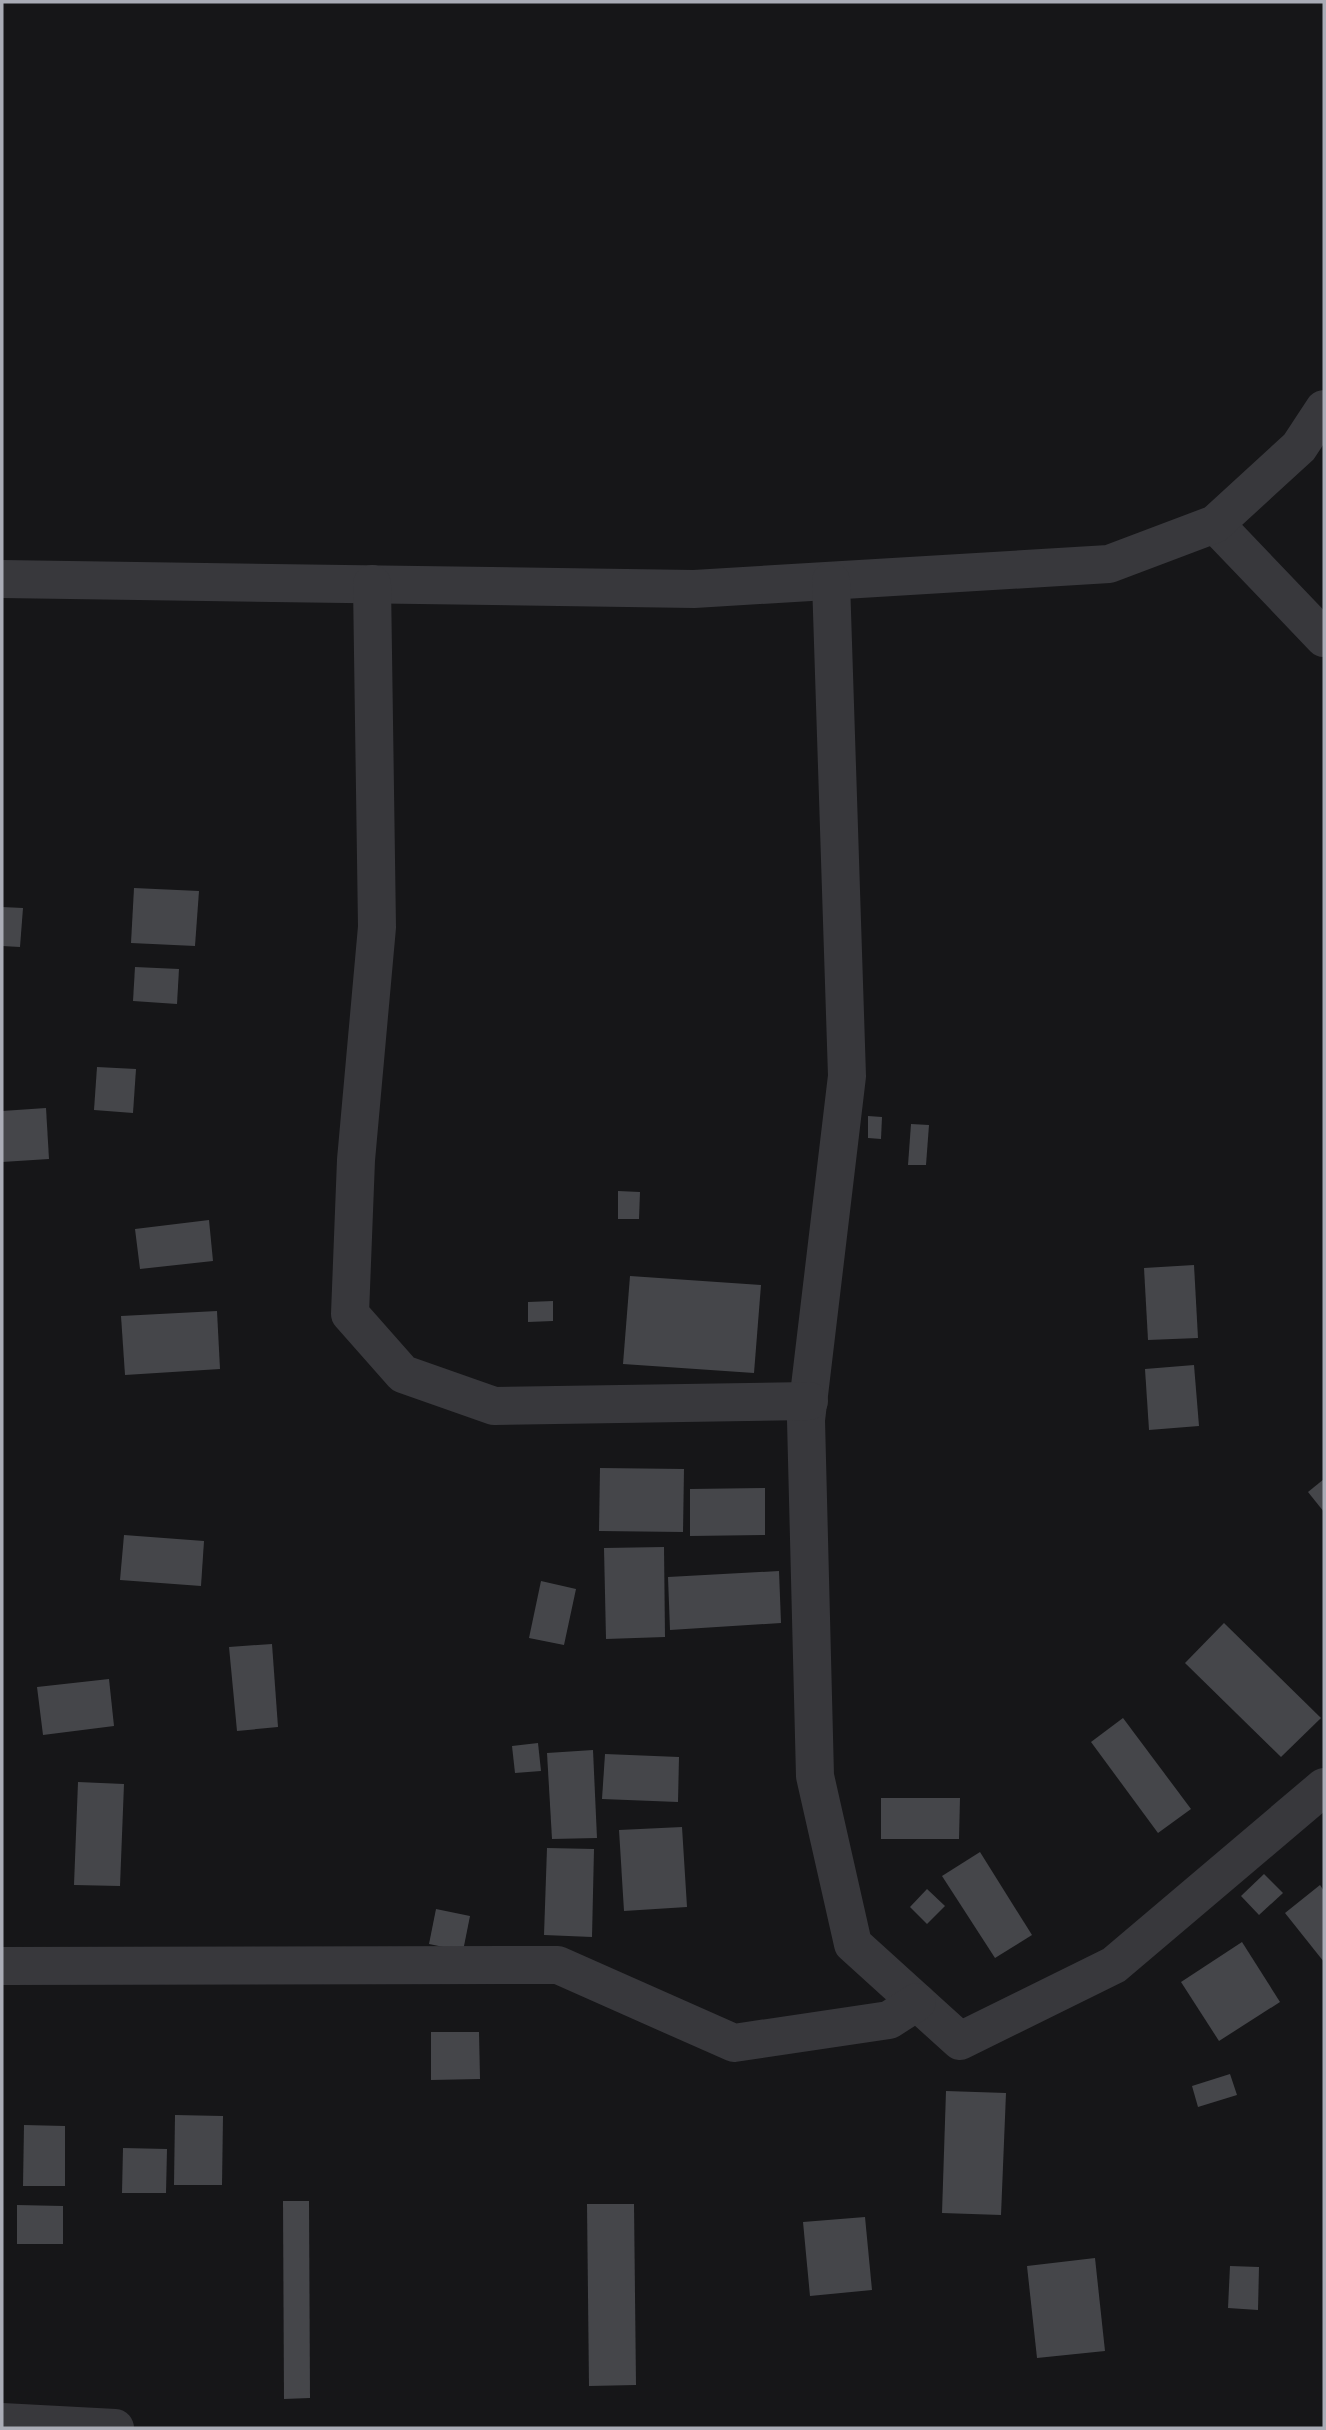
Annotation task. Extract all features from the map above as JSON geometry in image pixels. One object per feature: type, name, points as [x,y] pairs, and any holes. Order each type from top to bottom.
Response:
[{"type":"street","points":[[2,579],[694,589],[1109,564],[1215,524],[1299,447],[1324,409]]},
{"type":"street","points":[[1215,524],[1324,638]]},
{"type":"street","points":[[831,581],[847,1076],[806,1434],[815,1776],[853,1944],[960,2041],[1114,1965],[1324,1787]]},
{"type":"street","points":[[372,584],[377,927],[356,1160],[350,1314],[403,1374],[494,1406],[808,1401]]},
{"type":"street","points":[[2,1966],[558,1965],[734,2043],[889,2020],[917,2002]]},
{"type":"street","points":[[2,2422],[115,2428]]},
{"type":"building","points":[[134,888],[199,891],[195,946],[131,943]]},
{"type":"building","points":[[2,907],[23,908],[20,947],[2,946]]},
{"type":"building","points":[[135,967],[179,969],[177,1004],[133,1001]]},
{"type":"building","points":[[97,1067],[136,1069],[133,1113],[94,1110]]},
{"type":"building","points":[[46,1108],[49,1159],[2,1162],[2,1111]]},
{"type":"building","points":[[868,1116],[882,1117],[881,1139],[868,1138]]},
{"type":"building","points":[[911,1124],[929,1125],[926,1165],[908,1165]]},
{"type":"building","points":[[618,1191],[640,1192],[639,1219],[618,1219]]},
{"type":"building","points":[[209,1220],[213,1261],[140,1269],[135,1229]]},
{"type":"building","points":[[1194,1265],[1198,1338],[1148,1340],[1144,1268]]},
{"type":"building","points":[[630,1276],[761,1285],[754,1373],[623,1364]]},
{"type":"building","points":[[553,1301],[553,1321],[528,1322],[528,1302]]},
{"type":"building","points":[[217,1311],[220,1369],[125,1375],[121,1316]]},
{"type":"building","points":[[1194,1365],[1199,1426],[1149,1430],[1145,1369]]},
{"type":"building","points":[[600,1468],[684,1469],[683,1532],[599,1531]]},
{"type":"building","points":[[1324,1479],[1324,1512],[1308,1492]]},
{"type":"building","points":[[765,1488],[765,1535],[690,1536],[690,1489]]},
{"type":"building","points":[[124,1535],[204,1541],[201,1586],[120,1580]]},
{"type":"building","points":[[664,1547],[665,1637],[606,1639],[604,1548]]},
{"type":"building","points":[[779,1571],[781,1623],[670,1630],[668,1577]]},
{"type":"building","points":[[541,1581],[576,1589],[564,1645],[529,1638]]},
{"type":"building","points":[[1224,1623],[1321,1718],[1281,1757],[1185,1663]]},
{"type":"building","points":[[272,1644],[278,1727],[237,1731],[229,1647]]},
{"type":"building","points":[[109,1679],[114,1726],[43,1735],[37,1687]]},
{"type":"building","points":[[1123,1718],[1191,1809],[1158,1833],[1091,1742]]},
{"type":"building","points":[[538,1743],[541,1771],[515,1773],[512,1746]]},
{"type":"building","points":[[593,1750],[597,1838],[552,1839],[547,1753]]},
{"type":"building","points":[[605,1754],[679,1757],[678,1802],[602,1799]]},
{"type":"building","points":[[78,1782],[124,1784],[120,1886],[74,1885]]},
{"type":"building","points":[[881,1798],[960,1798],[959,1839],[881,1839]]},
{"type":"building","points":[[682,1827],[687,1907],[624,1911],[619,1830]]},
{"type":"building","points":[[547,1848],[594,1849],[592,1937],[544,1935]]},
{"type":"building","points":[[980,1852],[1032,1935],[995,1958],[942,1876]]},
{"type":"building","points":[[1264,1874],[1283,1893],[1259,1915],[1241,1896]]},
{"type":"building","points":[[1320,1885],[1324,1891],[1324,1962],[1285,1913]]},
{"type":"building","points":[[927,1889],[945,1906],[927,1924],[910,1907]]},
{"type":"building","points":[[436,1909],[470,1916],[463,1951],[429,1944]]},
{"type":"building","points":[[1242,1942],[1280,2002],[1219,2041],[1181,1982]]},
{"type":"building","points":[[431,2032],[479,2032],[480,2079],[431,2080]]},
{"type":"building","points":[[1230,2074],[1237,2095],[1198,2107],[1192,2086]]},
{"type":"building","points":[[946,2091],[1006,2093],[1001,2215],[942,2213]]},
{"type":"building","points":[[175,2115],[223,2116],[222,2185],[174,2185]]},
{"type":"building","points":[[24,2125],[65,2126],[65,2186],[23,2186]]},
{"type":"building","points":[[123,2148],[167,2149],[166,2193],[122,2193]]},
{"type":"building","points":[[283,2201],[309,2201],[310,2398],[284,2399]]},
{"type":"building","points":[[587,2204],[634,2204],[636,2385],[589,2386]]},
{"type":"building","points":[[17,2205],[63,2206],[63,2244],[17,2244]]},
{"type":"building","points":[[865,2217],[872,2290],[810,2296],[803,2222]]},
{"type":"building","points":[[1095,2258],[1105,2351],[1037,2358],[1027,2266]]},
{"type":"building","points":[[1230,2266],[1259,2267],[1258,2310],[1228,2308]]}]
